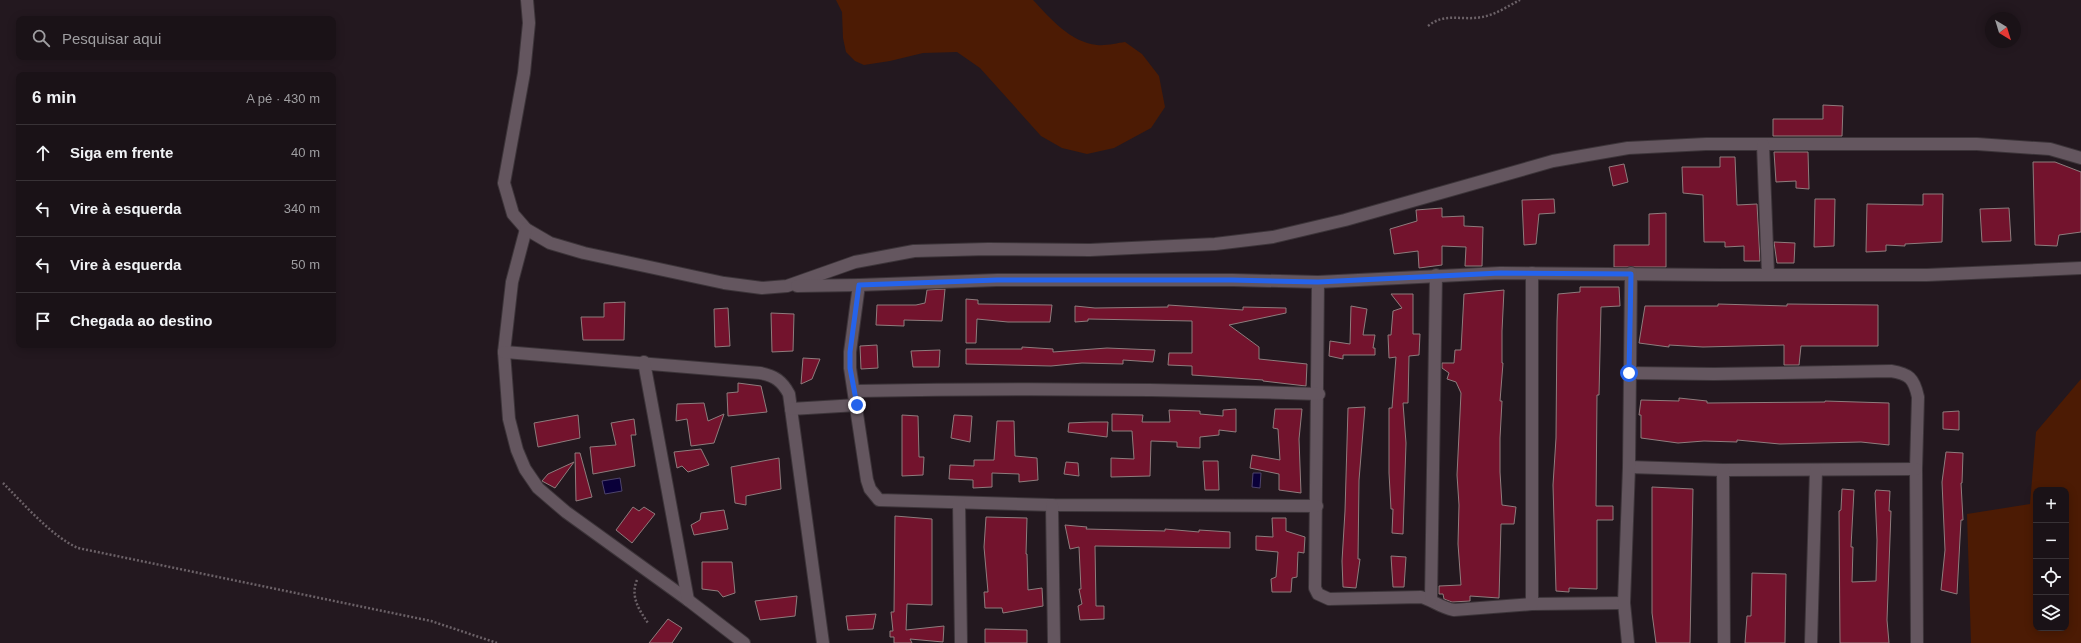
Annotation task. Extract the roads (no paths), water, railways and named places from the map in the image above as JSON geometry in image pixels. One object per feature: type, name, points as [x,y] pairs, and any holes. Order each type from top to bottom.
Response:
[{"type":"street","points":[[527,0],[529,22],[524,73],[504,183],[506,197],[513,214],[526,230],[550,243],[584,253],[724,283],[762,288],[997,280],[1232,280],[1318,282],[1436,275],[1532,273],[1927,275],[2081,268]]},
{"type":"street","points":[[787,286],[855,262],[914,251],[988,248],[1090,250],[1215,244],[1273,237],[1345,220],[1553,161],[1628,148],[1706,144],[1763,146],[2015,146],[2050,149],[2081,158]]},
{"type":"street","points":[[1763,146],[1768,274]]},
{"type":"street","points":[[526,230],[512,282],[504,352],[509,419],[517,450],[525,469],[538,488],[566,512],[688,600],[744,643]]},
{"type":"street","points":[[1532,273],[1532,604]]},
{"type":"street","points":[[1628,643],[1624,602],[1631,274]]},
{"type":"street","points":[[1431,600],[1436,275]]},
{"type":"street","points":[[1318,282],[1319,394],[1315,588],[1318,594],[1329,599],[1421,597],[1431,600],[1436,605],[1454,610],[1532,604],[1624,602]]},
{"type":"street","points":[[859,285],[850,352],[850,368],[855,391],[867,480],[873,495],[879,500],[1052,505],[1317,506]]},
{"type":"street","points":[[504,352],[644,362],[760,373],[773,376],[783,383],[788,394],[823,643]]},
{"type":"street","points":[[644,362],[688,600]]},
{"type":"street","points":[[1629,373],[1714,374],[1891,371],[1904,373],[1916,385],[1918,397],[1916,469],[1917,643]]},
{"type":"street","points":[[855,391],[1009,388],[1174,389],[1319,394]]},
{"type":"street","points":[[790,409],[857,405]]},
{"type":"street","points":[[1628,467],[1724,470],[1916,469]]},
{"type":"street","points":[[1724,470],[1724,643]]},
{"type":"street","points":[[1811,643],[1816,470]]},
{"type":"street","points":[[959,503],[961,643]]},
{"type":"street","points":[[1052,505],[1054,643]]}]
